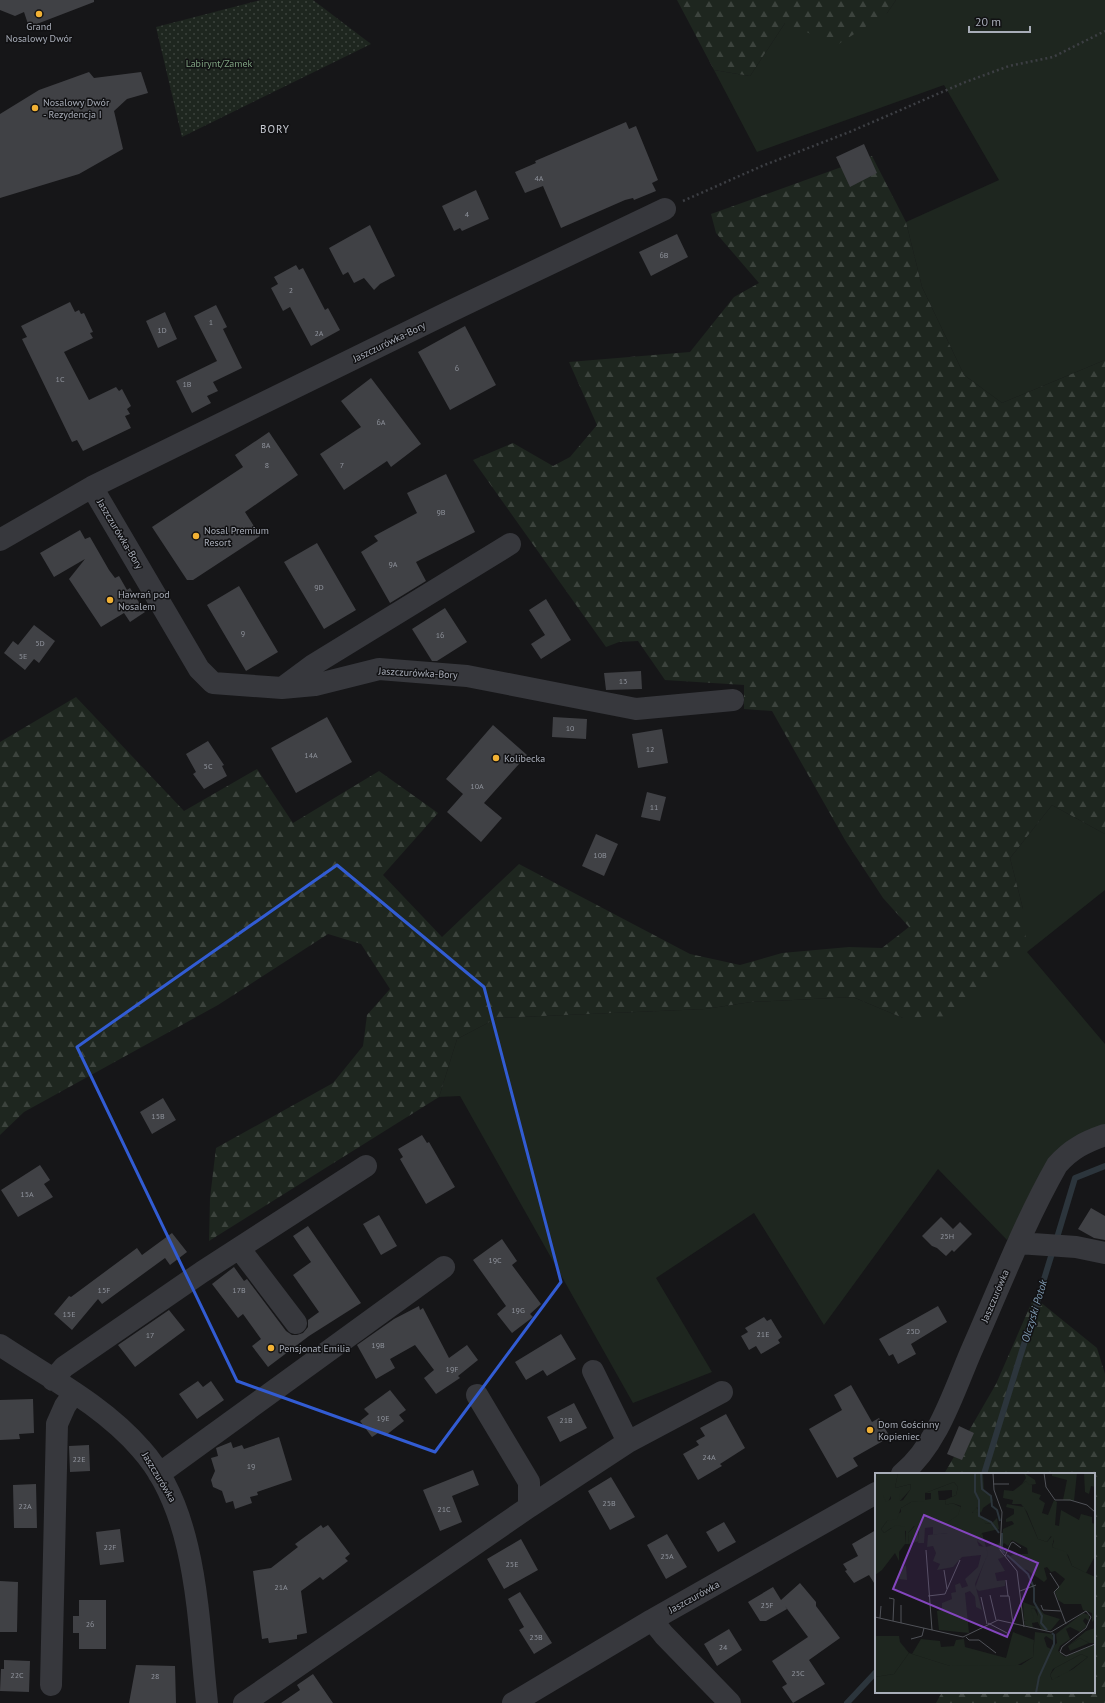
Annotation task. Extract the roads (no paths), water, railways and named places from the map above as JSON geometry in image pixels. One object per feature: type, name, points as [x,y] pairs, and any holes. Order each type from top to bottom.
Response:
[{"type":"street","name":"Jaszczurówka-Bory","points":[[0,540],[92,487],[456,308],[665,209]]},
{"type":"street","name":"Jaszczurówka-Bory","points":[[92,487],[199,669],[212,683],[282,688],[315,685],[379,669],[467,676],[636,710],[733,700]]},
{"type":"street","points":[[282,688],[312,665],[510,544]]},
{"type":"street","name":"Jaszczurówka","points":[[903,1473],[925,1448],[942,1418],[1018,1243],[1057,1165],[1066,1154],[1084,1143],[1105,1135]]},
{"type":"street","points":[[53,1380],[64,1367],[239,1248],[366,1166]]},
{"type":"street","points":[[1018,1243],[1042,1244],[1105,1253]]},
{"type":"street","points":[[239,1248],[296,1323]]},
{"type":"street","points":[[159,1474],[444,1267]]},
{"type":"street","name":"Jaszczurówka","points":[[0,1345],[112,1421],[142,1450],[159,1474],[178,1512],[189,1552],[207,1703]]},
{"type":"street","points":[[593,1371],[628,1442]]},
{"type":"street","points":[[244,1703],[529,1507],[628,1442],[722,1392]]},
{"type":"street","points":[[51,1685],[57,1424],[64,1406],[74,1394]]},
{"type":"street","points":[[477,1395],[529,1482],[529,1507]]},
{"type":"street","name":"Jaszczurówka","points":[[513,1703],[652,1620],[875,1494]]},
{"type":"street","points":[[652,1620],[664,1635],[730,1703]]},
{"type":"waterway","name":"Olczyski Potok","points":[[1056,1241],[1075,1178],[1105,1166]]},
{"type":"waterway","name":"Olczyski Potok","points":[[984,1473],[1053,1250]]},
{"type":"waterway","name":"Olczyski Potok","points":[[847,1703],[875,1673]]},
{"type":"place","name":"Grand Nosalowy Dwór","points":[[39,14]]},
{"type":"place","name":"Nosalowy Dwór - Rezydencja I","points":[[35,108]]},
{"type":"place","name":"Nosal Premium Resort","points":[[196,536]]},
{"type":"place","name":"Hawrań pod Nosalem","points":[[110,600]]},
{"type":"place","name":"Kolibecka","points":[[496,758]]},
{"type":"place","name":"Pensjonat Emilia","points":[[271,1348]]},
{"type":"place","name":"Dom Gościnny Kopieniec","points":[[870,1430]]},
{"type":"district","name":"BORY","points":[[275,129]]},
{"type":"park label","name":"Labirynt/Zamek","points":[[219,63]]}]
